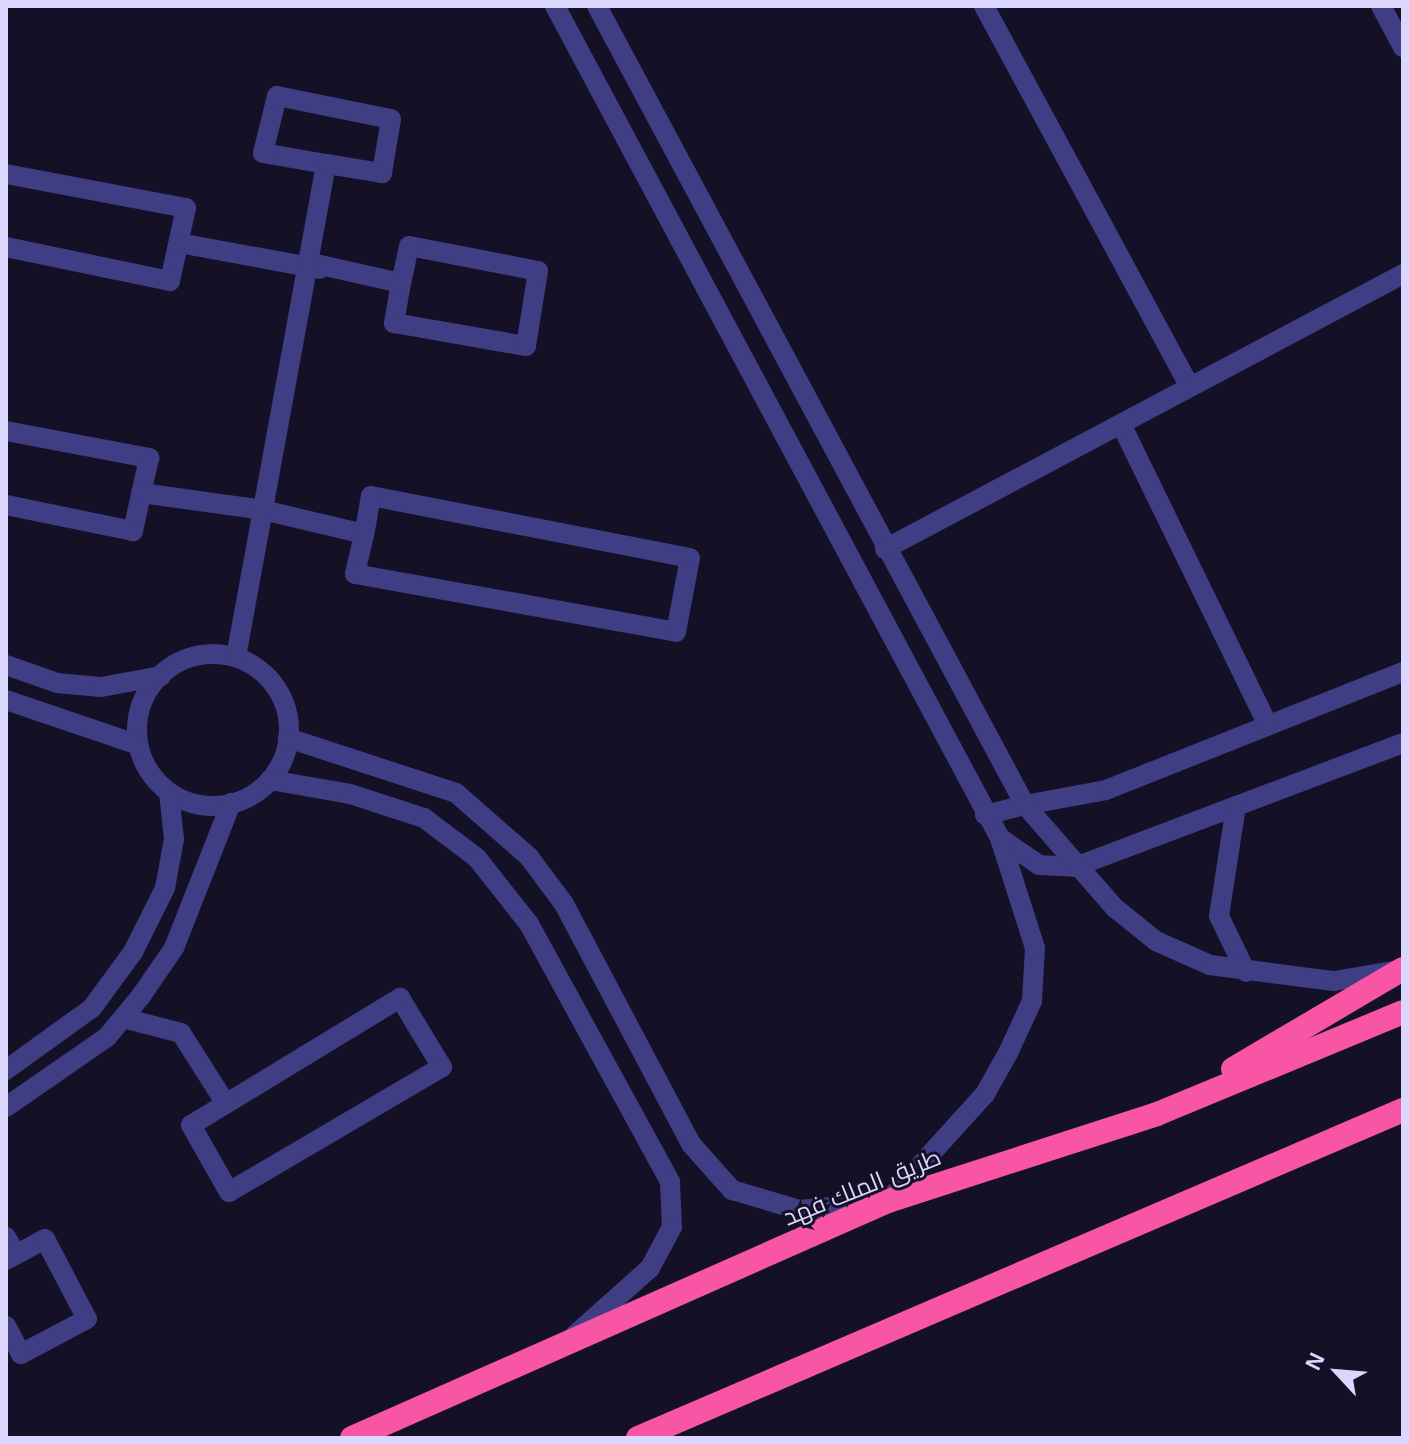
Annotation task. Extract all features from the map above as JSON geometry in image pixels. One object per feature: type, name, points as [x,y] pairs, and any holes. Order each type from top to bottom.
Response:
[{"type":"highway","points":[[1157,1114],[1402,969]]},
{"type":"highway","name":"طريق الملك فهد","points":[[352,1438],[888,1201],[1157,1114],[1403,1012]]},
{"type":"highway","points":[[638,1438],[1403,1110]]},
{"type":"highway","points":[[666,1438],[796,1371]]},
{"type":"street","points":[[288,738],[456,793],[529,857],[572,918],[691,1144],[732,1190],[800,1210],[888,1201],[985,1094],[1032,1001],[1035,948],[1000,838],[555,6]]},
{"type":"street","points":[[597,6],[885,549],[1025,805],[1075,867],[1156,941],[1210,965],[1334,981],[1402,969]]},
{"type":"street","points":[[984,6],[1190,387]]},
{"type":"street","points":[[1381,6],[1403,47]]},
{"type":"street","points":[[277,96],[391,119],[382,173],[326,164],[263,153],[277,96]]},
{"type":"street","points":[[236,657],[326,164]]},
{"type":"street","points":[[6,174],[186,208],[170,281],[6,247]]},
{"type":"street","points":[[179,243],[401,283]]},
{"type":"street","points":[[409,246],[538,271],[526,346],[394,323],[401,283],[409,246]]},
{"type":"street","points":[[885,549],[1403,274]]},
{"type":"street","points":[[1121,424],[1267,724]]},
{"type":"street","points":[[6,431],[149,458],[133,531],[6,505]]},
{"type":"street","points":[[141,493],[263,510],[364,534]]},
{"type":"street","points":[[371,496],[690,558],[676,632],[355,574],[364,534],[371,496]]},
{"type":"street","points":[[224,652],[236,657],[268,674],[291,716],[284,765],[250,800],[203,808],[158,786],[136,744],[142,696],[177,660],[224,652]]},
{"type":"street","points":[[6,665],[57,683],[101,687],[161,676]]},
{"type":"street","points":[[985,815],[1106,790],[1403,672]]},
{"type":"street","points":[[6,700],[136,744]]},
{"type":"street","points":[[1000,838],[1039,865],[1075,867],[1403,743]]},
{"type":"street","points":[[270,780],[350,794],[424,818],[477,858],[529,924],[670,1182],[672,1227],[650,1268],[561,1347]]},
{"type":"street","points":[[6,1070],[92,1008],[133,952],[165,888],[174,839],[169,792]]},
{"type":"street","points":[[6,1107],[50,1082],[123,1018],[174,948],[231,803]]},
{"type":"street","points":[[1236,806],[1219,916],[1246,972]]},
{"type":"street","points":[[400,998],[442,1067],[229,1192],[191,1125],[226,1104],[400,998]]},
{"type":"street","points":[[123,1018],[181,1033],[226,1104]]},
{"type":"street","points":[[6,1326],[21,1354],[87,1319],[45,1239],[9,1250]]}]
